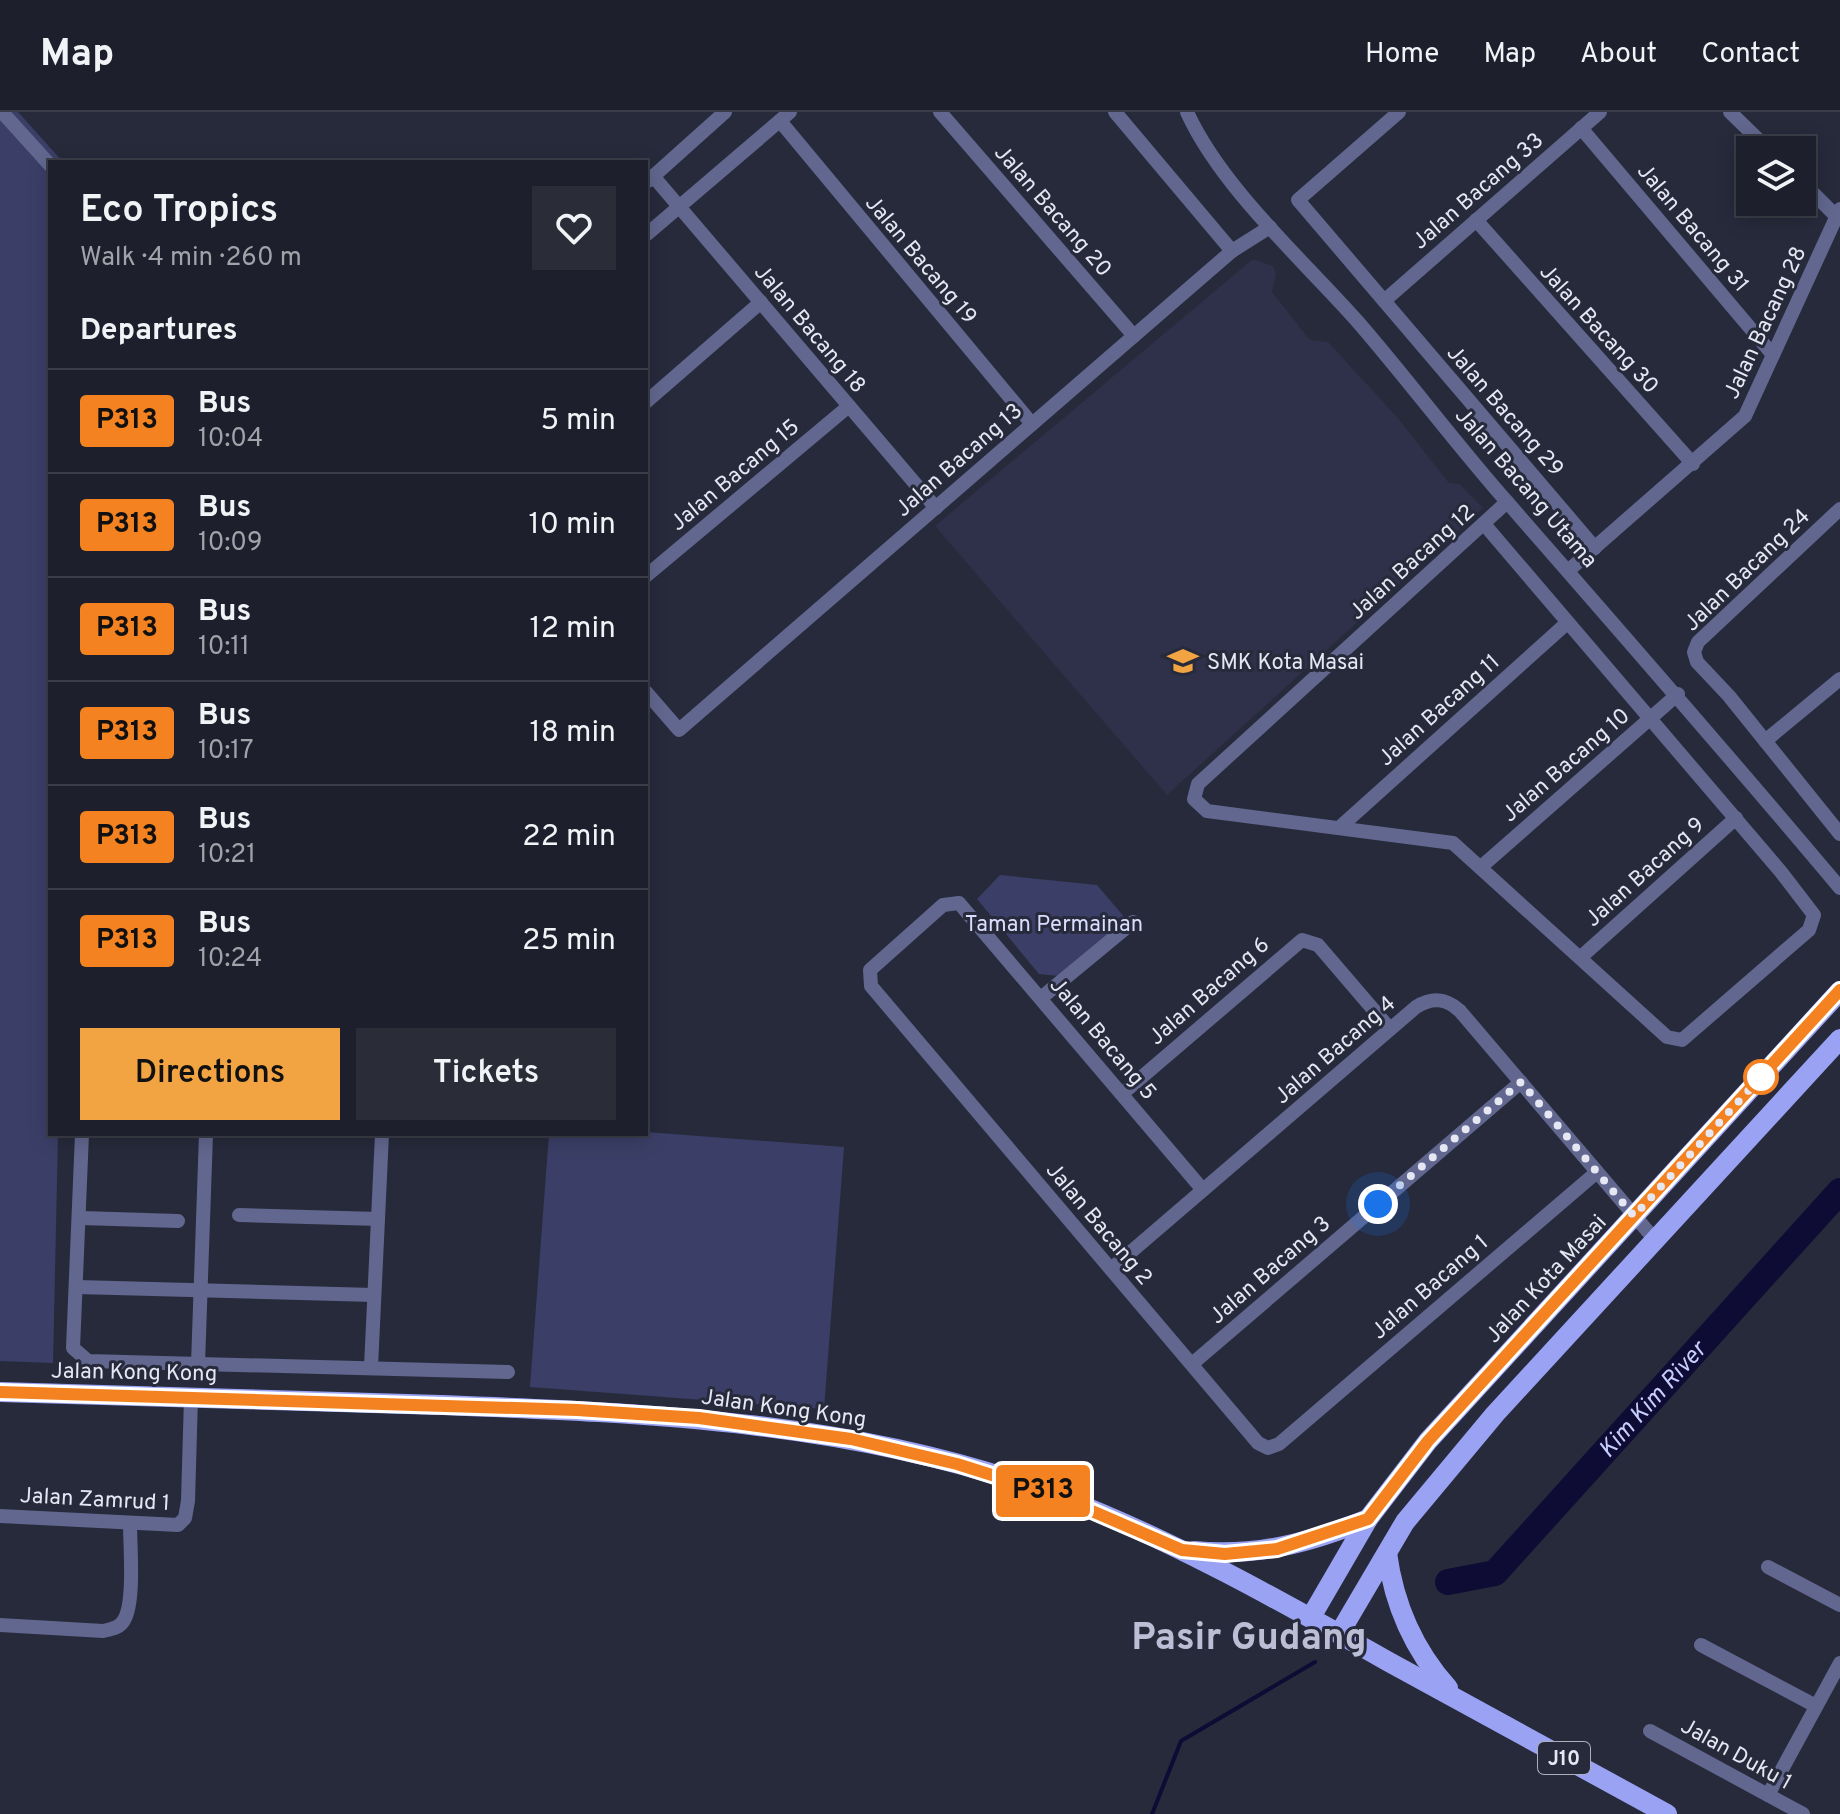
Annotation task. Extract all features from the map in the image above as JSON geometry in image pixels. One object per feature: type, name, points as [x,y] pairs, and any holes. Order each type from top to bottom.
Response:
[{"type":"main road","name":"Jalan Kota Masai","points":[[1311,1617],[1368,1519],[1428,1441],[1840,991]]},
{"type":"main road","points":[[1339,1634],[1405,1522],[1495,1414],[1840,1039]]},
{"type":"main road","name":"Jalan Kong Kong","points":[[0,1392],[577,1410],[699,1418],[851,1439],[957,1464],[1055,1495],[1182,1550],[1311,1617],[1667,1814]]},
{"type":"main road","points":[[1182,1550],[1225,1554],[1277,1549],[1368,1519]]},
{"type":"main road","points":[[1387,1553],[1391,1582],[1416,1646],[1427,1664],[1460,1702]]},
{"type":"street","points":[[2,112],[48,163]]},
{"type":"street","points":[[650,179],[725,112]]},
{"type":"street","name":"Jalan Bacang 20","points":[[940,112],[1134,336]]},
{"type":"street","points":[[1115,112],[1232,251]]},
{"type":"street","name":"Jalan Bacang Utama","points":[[1187,112],[1197,135],[1270,227],[1356,320],[1507,502],[1678,694],[1840,888]]},
{"type":"street","name":"Jalan Bacang 29","points":[[1399,112],[1298,200],[1595,548]]},
{"type":"street","name":"Jalan Bacang 33","points":[[1384,301],[1600,112]]},
{"type":"street","points":[[1730,112],[1755,136]]},
{"type":"street","points":[[648,233],[785,117]]},
{"type":"street","name":"Jalan Bacang 19","points":[[785,117],[1032,424]]},
{"type":"street","name":"Jalan Bacang 31","points":[[1581,128],[1773,355]]},
{"type":"street","name":"Jalan Bacang 18","points":[[650,179],[679,207],[936,508]]},
{"type":"street","points":[[1816,194],[1838,212]]},
{"type":"street","name":"Jalan Bacang 28","points":[[1569,570],[1745,416],[1838,212]]},
{"type":"street","name":"Jalan Bacang 30","points":[[1476,220],[1693,464]]},
{"type":"street","name":"Jalan Bacang 13","points":[[648,694],[679,730],[1232,251],[1270,227]]},
{"type":"street","points":[[648,400],[761,302]]},
{"type":"street","name":"Jalan Bacang 15","points":[[648,574],[849,406]]},
{"type":"street","name":"Jalan Bacang 12","points":[[1339,828],[1203,810],[1196,804],[1193,794],[1201,782],[1507,502]]},
{"type":"street","name":"Jalan Bacang 24","points":[[1765,741],[1699,664],[1694,652],[1698,642],[1840,509]]},
{"type":"street","points":[[1339,828],[1453,843],[1671,1040],[1682,1040],[1696,1029],[1806,933],[1814,921],[1811,910],[1736,818],[1484,524]]},
{"type":"street","name":"Jalan Bacang 11","points":[[1339,828],[1567,623]]},
{"type":"street","points":[[1840,679],[1765,741],[1840,834]]},
{"type":"street","name":"Jalan Bacang 10","points":[[1481,867],[1678,694]]},
{"type":"street","name":"Jalan Bacang 9","points":[[1581,957],[1736,818]]},
{"type":"street","name":"Jalan Bacang 5","points":[[884,1002],[869,981],[873,965],[948,902],[959,903],[1203,1190]]},
{"type":"street","points":[[1041,998],[1133,922]]},
{"type":"street","name":"Jalan Bacang 6","points":[[1122,1094],[1297,943],[1314,941],[1390,1029]]},
{"type":"street","name":"Jalan Bacang 4","points":[[1111,1269],[1424,1002],[1444,1001],[1460,1011],[1656,1241]]},
{"type":"street","name":"Jalan Bacang 2","points":[[884,1002],[1263,1446],[1274,1447],[1290,1434]]},
{"type":"street","name":"Jalan Bacang 3","points":[[1192,1364],[1521,1082]]},
{"type":"street","points":[[82,1136],[81,1218],[73,1348],[88,1361],[508,1372]]},
{"type":"street","points":[[198,1364],[206,1136]]},
{"type":"street","points":[[371,1367],[382,1136]]},
{"type":"street","name":"Jalan Bacang 1","points":[[1290,1434],[1597,1172]]},
{"type":"street","points":[[239,1215],[378,1219]]},
{"type":"street","points":[[81,1218],[178,1221]]},
{"type":"street","points":[[77,1287],[374,1295]]},
{"type":"street","name":"Jalan Zamrud 1","points":[[0,1516],[178,1525],[185,1518],[191,1397]]},
{"type":"street","points":[[0,1625],[103,1631],[116,1628],[125,1619],[128,1605],[130,1524]]},
{"type":"street","points":[[1768,1567],[1840,1605]]},
{"type":"street","points":[[1701,1645],[1816,1706]]},
{"type":"street","points":[[1768,1795],[1840,1663]]},
{"type":"street","name":"Jalan Duku 1","points":[[1650,1731],[1803,1814]]},
{"type":"shaded area","name":"SMK Kota Masai","points":[[1253,259],[1273,266],[1276,274],[1272,292],[1310,340],[1328,342],[1397,417],[1449,483],[1460,484],[1483,508],[1167,795],[935,526]]},
{"type":"green space","points":[[0,112],[18,112],[61,160],[48,160],[48,1136],[58,1136],[53,1363],[0,1361]]},
{"type":"green space","name":"Taman Permainan","points":[[1000,875],[1097,885],[1126,919],[1059,976],[1039,974],[977,899]]},
{"type":"green space","points":[[648,1132],[844,1147],[824,1409],[530,1387],[549,1136],[648,1136]]},
{"type":"waterway","name":"Kim Kim River","points":[[1448,1582],[1495,1573],[1840,1191]]},
{"type":"waterway","points":[[1152,1814],[1181,1741],[1315,1662]]},
{"type":"bus line","name":"P313","points":[[0,1392],[577,1410],[699,1418],[851,1439],[957,1464],[1055,1495],[1182,1550],[1225,1554],[1277,1549],[1337,1532],[1368,1519],[1428,1441],[1840,990]]},
{"type":"place","name":"SMK Kota Masai","points":[[1183,661]]},
{"type":"district","name":"Pasir Gudang","points":[[1249,1636]]},
{"type":"route","points":[[1378,1204],[1521,1082],[1634,1216],[1761,1077]]}]
